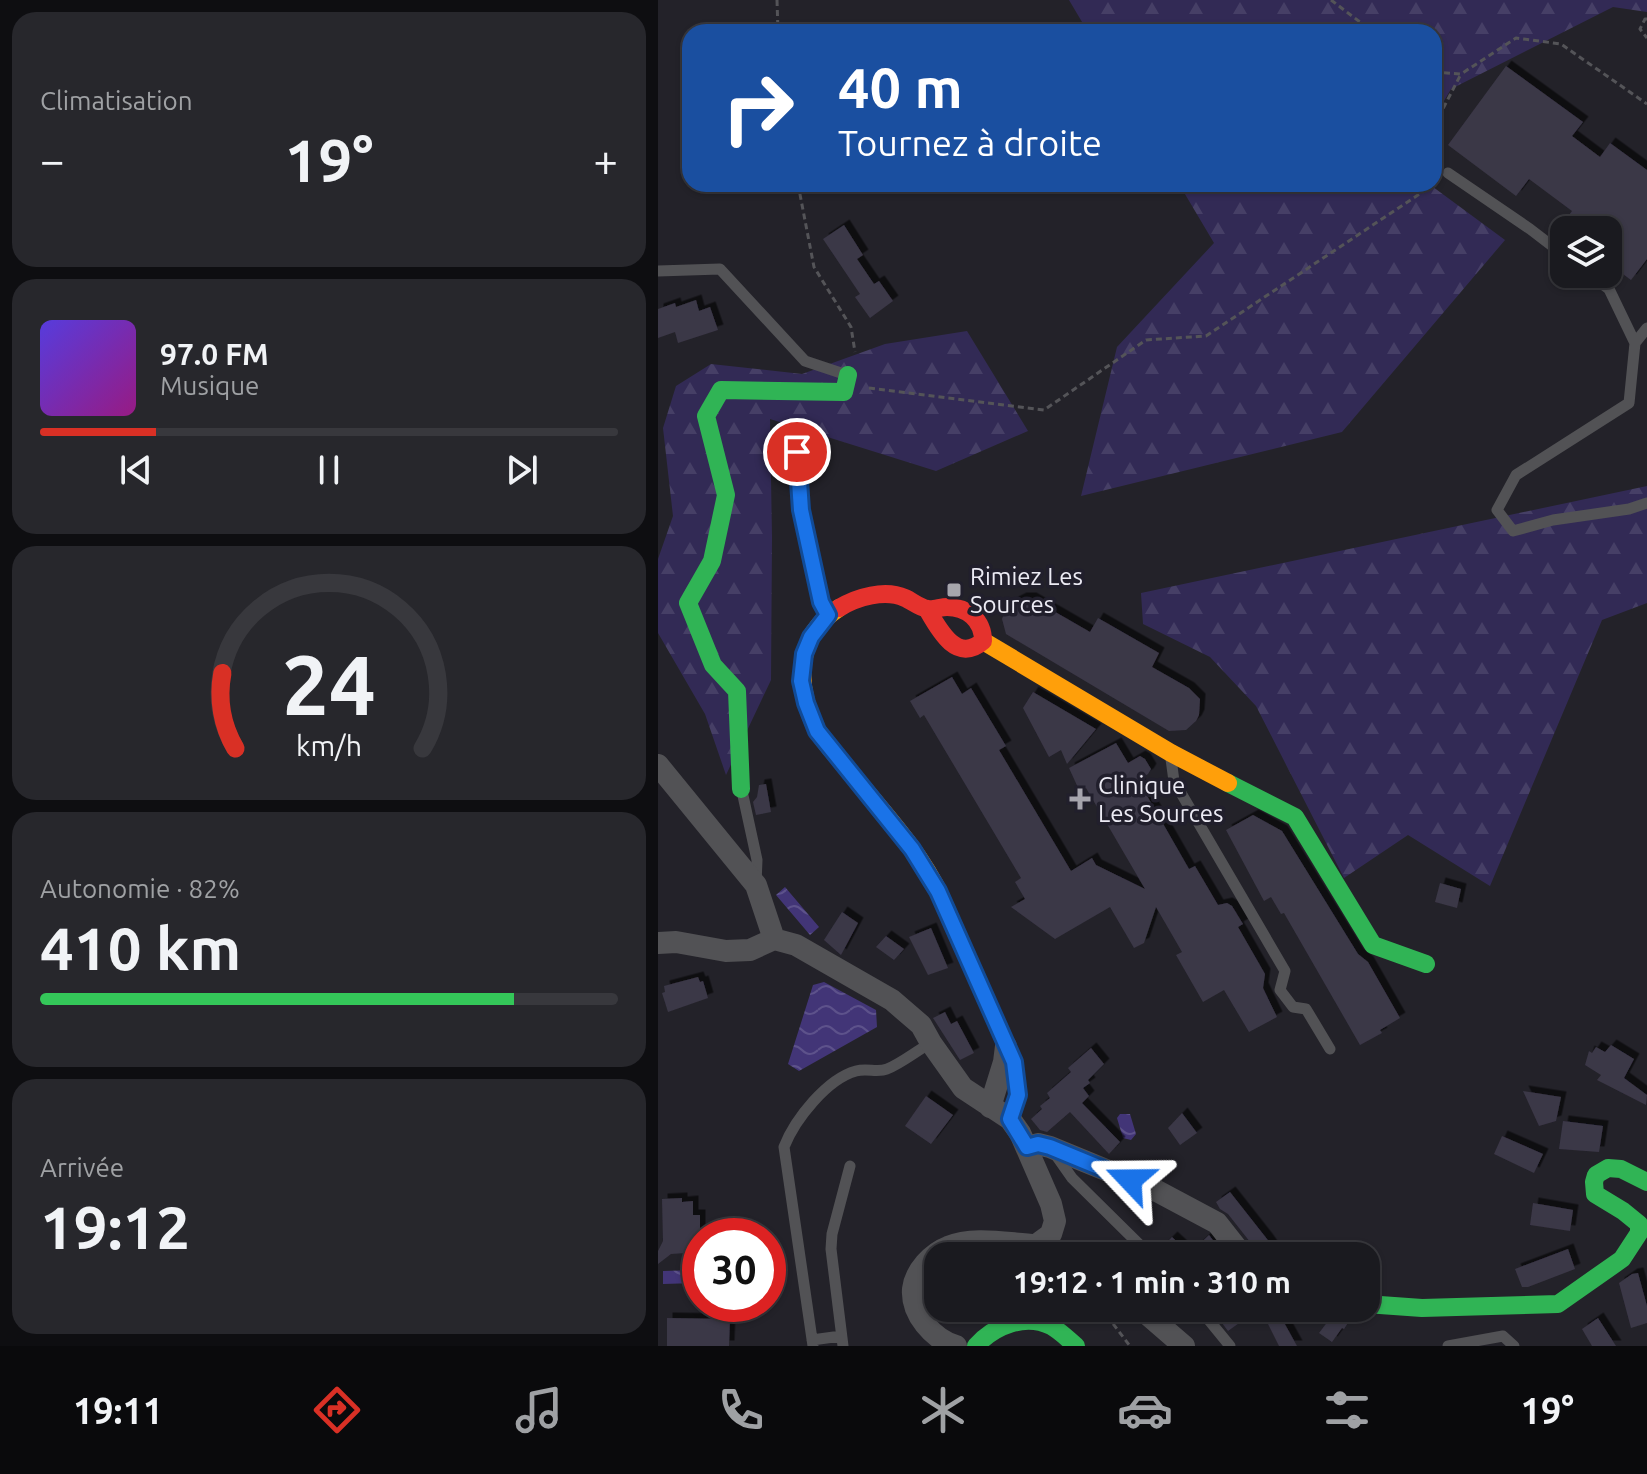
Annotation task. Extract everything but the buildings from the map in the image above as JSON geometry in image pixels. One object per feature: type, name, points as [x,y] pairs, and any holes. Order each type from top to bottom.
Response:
[{"type":"street","points":[[741,789],[737,691],[713,665],[688,603],[712,561],[726,495],[706,416],[721,390],[846,384]]},
{"type":"street","points":[[927,609],[959,608],[979,622],[983,641],[978,648],[964,651],[949,640],[927,609],[901,596],[872,595],[850,601],[828,615],[811,637],[804,654],[801,681],[817,731],[912,849],[938,891],[1014,1062],[1019,1088],[1010,1119]]},
{"type":"street","points":[[983,641],[1171,753],[1295,817],[1373,945],[1426,964]]},
{"type":"street","points":[[658,765],[756,885],[774,939]]},
{"type":"street","points":[[658,943],[676,942],[726,951],[750,950],[774,939],[796,945],[892,1000],[921,1025],[963,1088],[1010,1119],[1027,1147],[1051,1204],[1055,1221],[1046,1242]]},
{"type":"street","points":[[990,1107],[1007,1044]]},
{"type":"street","points":[[1027,1147],[1038,1144],[1050,1147],[1157,1191],[1217,1223],[1232,1242]]},
{"type":"street","points":[[1380,1305],[1422,1308],[1558,1304],[1622,1259],[1639,1233],[1639,1224],[1595,1194],[1596,1175],[1608,1168],[1621,1169],[1647,1182]]},
{"type":"street","points":[[924,1266],[913,1289],[917,1309],[933,1333],[956,1346]]},
{"type":"street","points":[[976,1346],[994,1329],[1031,1322],[1047,1325],[1064,1334],[1076,1346]]},
{"type":"street","points":[[1156,1322],[1184,1346]]},
{"type":"lane","points":[[1448,173],[1550,244]]},
{"type":"lane","points":[[658,271],[720,269],[805,361],[846,384]]},
{"type":"lane","points":[[1608,288],[1635,343],[1629,403],[1516,475],[1497,510],[1513,531],[1553,520],[1629,509],[1647,503]]},
{"type":"lane","points":[[1635,343],[1647,328]]},
{"type":"lane","points":[[797,452],[801,510],[821,602],[828,615]]},
{"type":"lane","points":[[1171,753],[1174,781],[1285,971],[1280,990],[1293,1007],[1306,1009],[1330,1049]]},
{"type":"lane","points":[[741,789],[757,860],[756,885]]},
{"type":"lane","points":[[850,1166],[831,1249],[842,1341],[812,1343],[784,1147],[789,1134],[823,1090],[854,1071],[884,1071],[931,1043]]},
{"type":"lane","points":[[1050,1147],[1072,1178],[1137,1242]]},
{"type":"lane","points":[[1210,1322],[1230,1346]]},
{"type":"lane","points":[[1448,1346],[1503,1336],[1514,1346]]},
{"type":"path","points":[[777,0],[778,24]]},
{"type":"path","points":[[1331,0],[1362,24]]},
{"type":"path","points":[[1647,19],[1640,29],[1647,38]]},
{"type":"path","points":[[1442,111],[1461,74],[1516,38],[1561,44],[1647,104]]},
{"type":"path","points":[[1442,73],[1461,74]]},
{"type":"path","points":[[800,192],[814,267],[851,327],[856,361],[846,384],[1044,410],[1146,340],[1206,336],[1422,192]]},
{"type":"path","points":[[1112,1322],[1130,1346]]},
{"type":"green space","points":[[1069,0],[1647,0],[1647,12],[1613,7],[1451,89],[1442,104],[1442,24],[1083,24]]},
{"type":"green space","points":[[1184,192],[1440,192],[1505,240],[1342,432],[1081,496],[1117,347],[1214,243]]},
{"type":"green space","points":[[967,331],[1028,431],[936,471],[770,419],[771,680],[726,775],[705,714],[658,633],[658,559],[673,516],[663,428],[676,386],[711,364],[802,374],[885,344]]},
{"type":"green space","points":[[1647,486],[1647,603],[1602,620],[1490,886],[1408,835],[1344,878],[1256,706],[1210,657],[1143,624],[1141,593]]},
{"type":"water","points":[[785,887],[819,927],[810,935],[776,895]]},
{"type":"water","points":[[824,982],[876,1010],[877,1027],[799,1071],[788,1064],[813,985]]},
{"type":"water","points":[[1120,1114],[1130,1114],[1136,1134],[1131,1140],[1123,1138],[1117,1118]]},
{"type":"water","points":[[682,1270],[682,1283],[663,1284],[663,1271]]},
{"type":"traffic: fast","points":[[741,789],[737,691],[713,665],[688,603],[712,561],[726,495],[706,416],[721,390],[844,392],[848,375]]},
{"type":"traffic: fast","points":[[1228,783],[1295,817],[1373,945],[1426,964]]},
{"type":"traffic: fast","points":[[941,897],[1014,1062],[1018,1095],[1010,1119]]},
{"type":"traffic: fast","points":[[1380,1305],[1422,1308],[1558,1304],[1622,1259],[1639,1233],[1639,1224],[1595,1194],[1596,1175],[1608,1168],[1621,1169],[1647,1182]]},
{"type":"traffic: fast","points":[[976,1346],[1001,1327],[1021,1321],[1051,1326],[1076,1346]]},
{"type":"traffic: slow","points":[[839,608],[825,619],[807,647],[802,679],[809,712],[822,738],[910,846],[941,897]]},
{"type":"traffic: slow","points":[[983,641],[1171,753],[1228,783]]},
{"type":"traffic: jam","points":[[839,608],[863,598],[889,594],[928,609],[961,609],[977,621],[983,641],[974,647],[957,647],[943,634],[927,609]]},
{"type":"place","name":"Rimiez Les Sources","points":[[954,590]]},
{"type":"place","name":"Clinique Les Sources","points":[[1080,799]]},
{"type":"route","points":[[797,452],[801,510],[821,602],[828,615],[811,637],[804,654],[801,681],[817,731],[912,849],[938,891],[1014,1062],[1019,1088],[1010,1119],[1027,1147],[1038,1144],[1050,1147],[1130,1180]]}]
